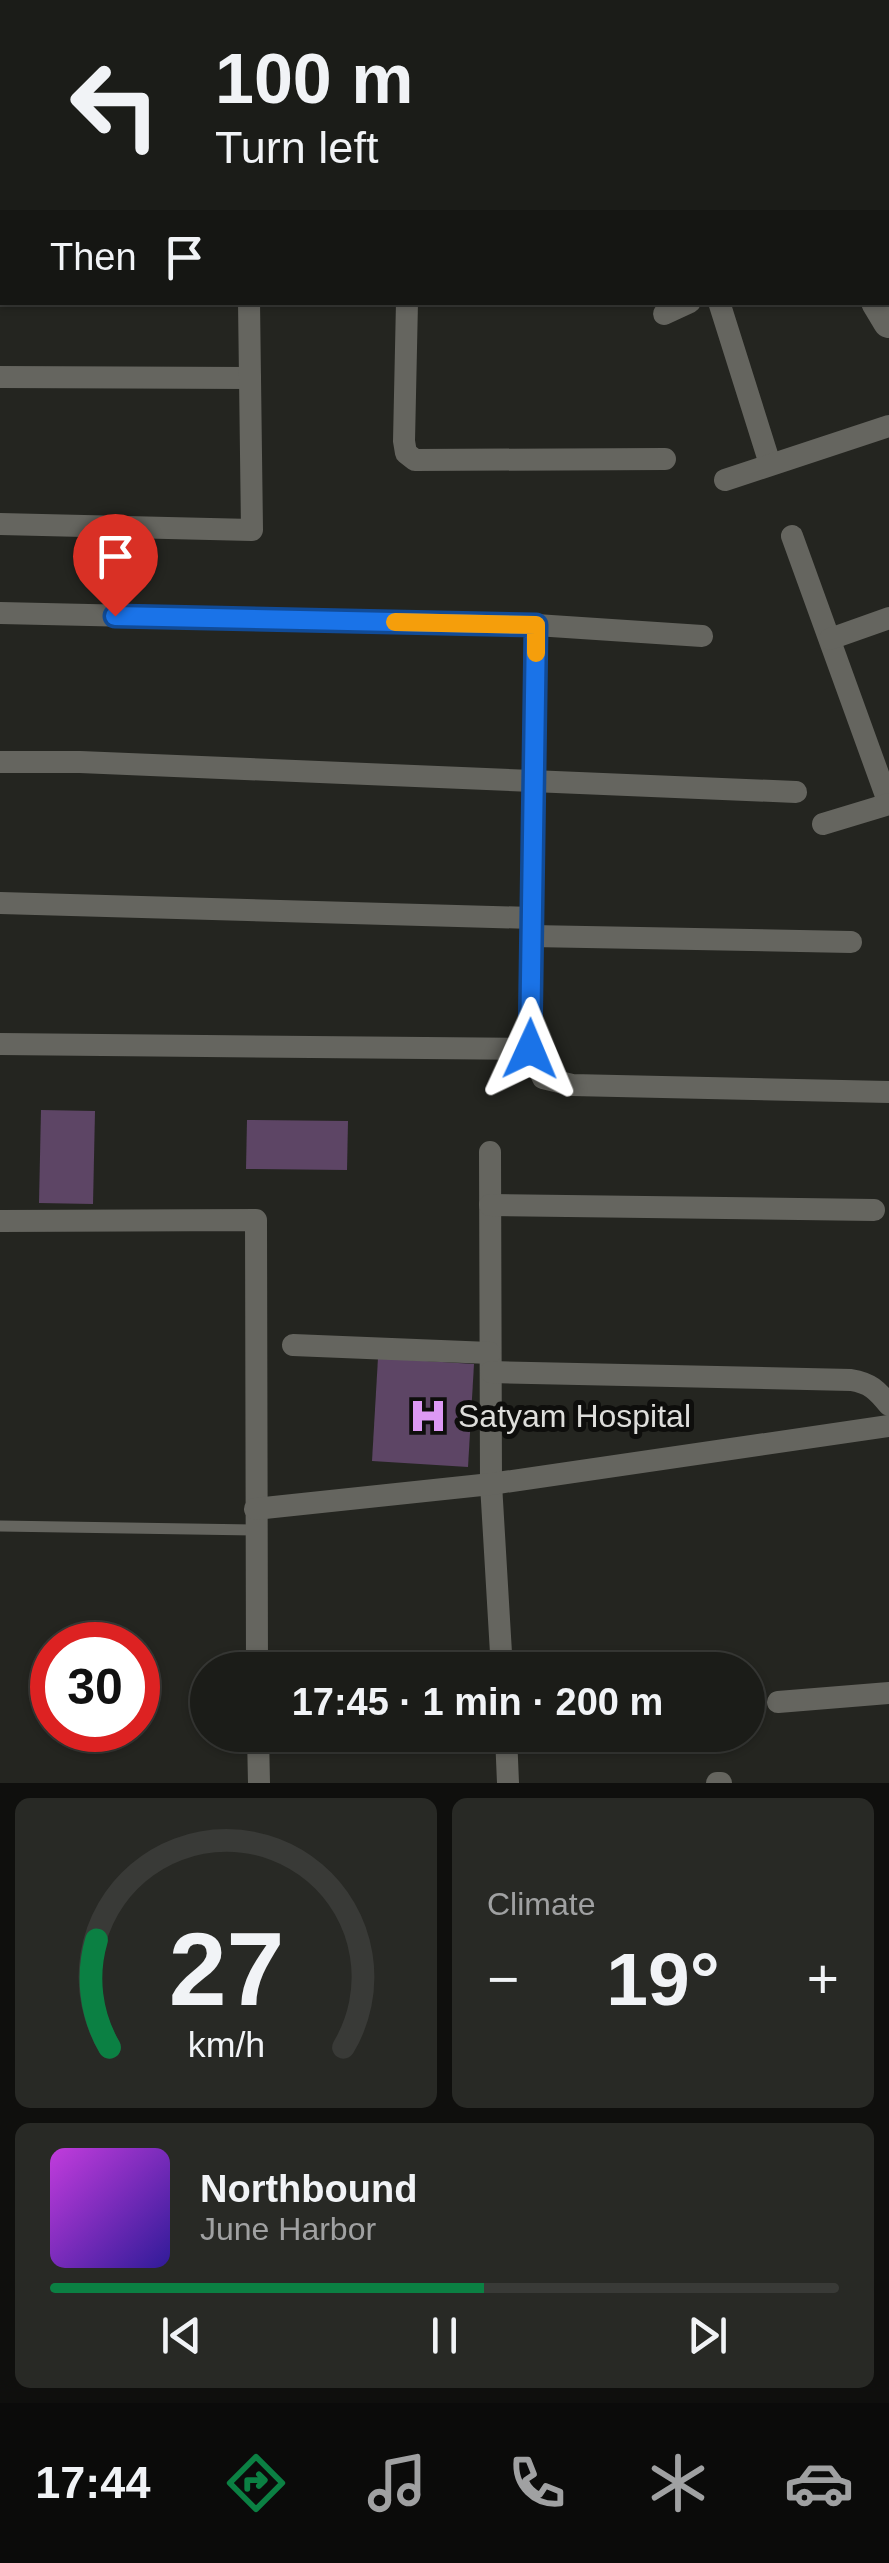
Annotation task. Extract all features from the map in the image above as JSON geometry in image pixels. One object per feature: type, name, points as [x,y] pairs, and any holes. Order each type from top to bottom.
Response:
[{"type":"street","points":[[0,524],[252,530],[249,305]]},
{"type":"street","points":[[407,305],[404,441],[406,452],[415,460],[665,458]]},
{"type":"street","points":[[664,314],[684,305]]},
{"type":"street","points":[[720,305],[770,464]]},
{"type":"street","points":[[0,377],[250,378]]},
{"type":"street","points":[[725,480],[889,426]]},
{"type":"street","points":[[792,536],[889,804],[822,824]]},
{"type":"street","points":[[0,613],[536,625],[702,636]]},
{"type":"street","points":[[830,638],[889,618]]},
{"type":"street","points":[[536,625],[530,1049],[544,1078],[572,1085],[889,1092]]},
{"type":"street","points":[[0,762],[796,792]]},
{"type":"street","points":[[0,903],[851,942]]},
{"type":"street","points":[[0,1044],[530,1049]]},
{"type":"street","points":[[490,1152],[491,1484],[501,1652]]},
{"type":"street","points":[[490,1205],[874,1210]]},
{"type":"street","points":[[0,1221],[256,1220],[257,1652]]},
{"type":"street","points":[[293,1345],[490,1363],[850,1380],[866,1382],[889,1405]]},
{"type":"street","points":[[255,1520],[889,1426]]},
{"type":"street","points":[[778,1702],[889,1693]]},
{"type":"street","points":[[258,1752],[259,1783]]},
{"type":"street","points":[[507,1752],[508,1783]]},
{"type":"lane","points":[[0,1526],[255,1520]]},
{"type":"building","points":[[41,1110],[95,1111],[93,1204],[39,1203]]},
{"type":"building","points":[[247,1120],[348,1121],[347,1170],[246,1169]]},
{"type":"building","points":[[378,1358],[474,1364],[468,1467],[372,1461]]},
{"type":"slow traffic","points":[[395,622],[536,625],[536,653]]},
{"type":"place","name":"Satyam Hospital","points":[[428,1416]]},
{"type":"route","points":[[115,616],[536,625],[530,1049]]}]
